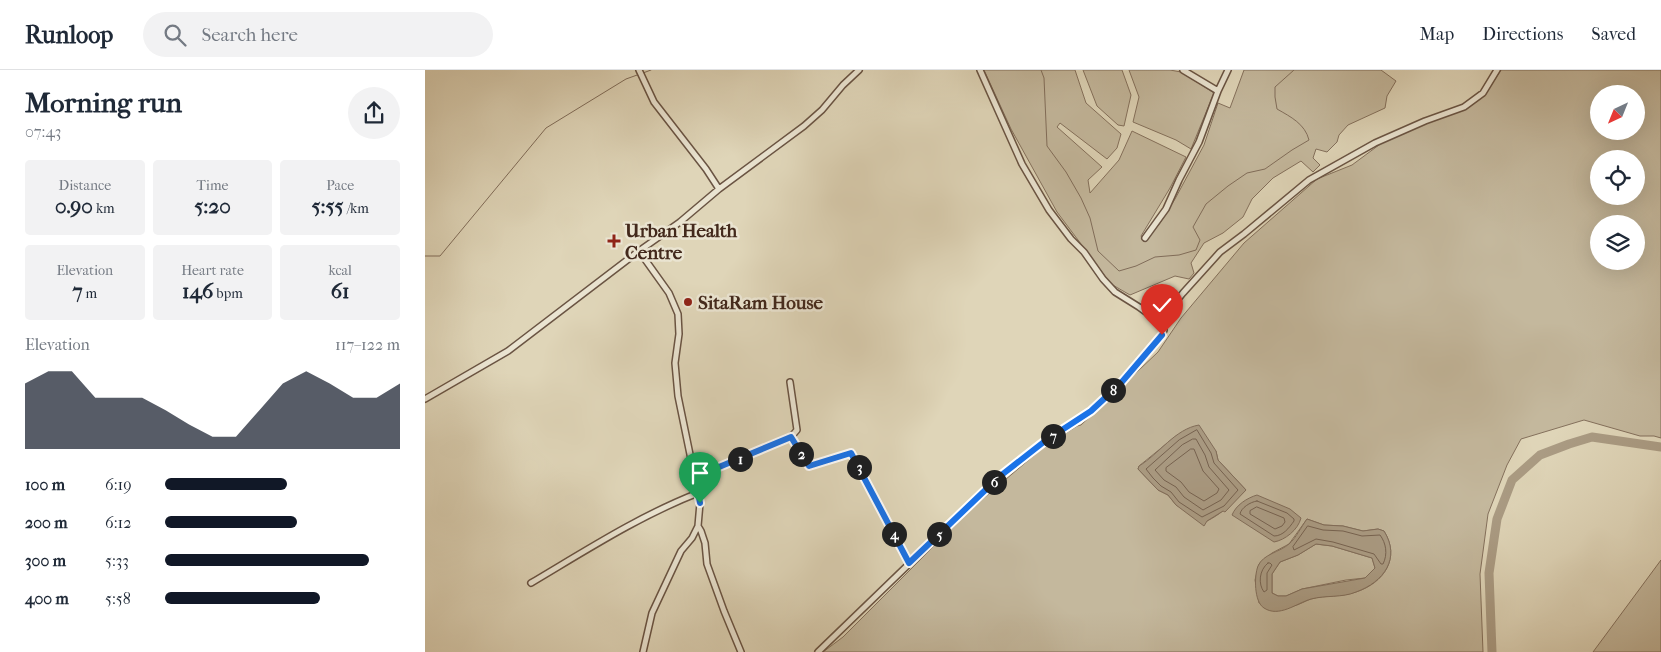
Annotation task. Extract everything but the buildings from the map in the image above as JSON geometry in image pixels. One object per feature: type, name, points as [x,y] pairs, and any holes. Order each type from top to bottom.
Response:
[{"type":"street","points":[[639,70],[654,102],[706,169],[719,189]]},
{"type":"street","points":[[425,399],[508,351],[639,250],[680,222],[719,189],[804,126],[822,110],[843,85],[859,70]]},
{"type":"street","points":[[818,652],[999,477],[1045,441],[1091,411],[1121,383],[1162,335],[1164,330],[1162,324],[1115,292],[1049,210],[1022,164],[980,70]]},
{"type":"street","points":[[1183,70],[1218,91]]},
{"type":"street","points":[[1145,238],[1166,208],[1199,142],[1227,70]]},
{"type":"street","points":[[1162,324],[1165,315],[1220,252],[1309,180],[1375,143],[1425,121],[1464,107],[1483,94],[1497,70]]},
{"type":"street","points":[[639,250],[669,293],[678,314],[679,334],[675,363],[678,396],[700,503],[698,526],[692,538],[681,551],[652,613],[643,652]]},
{"type":"street","points":[[695,477],[791,437],[797,430],[790,382]]},
{"type":"street","points":[[791,437],[809,466],[851,453],[909,563]]},
{"type":"street","points":[[531,583],[674,502],[698,493]]},
{"type":"street","points":[[698,526],[705,543],[707,564],[741,652]]},
{"type":"shaded area","points":[[984,70],[1075,70],[1086,103],[1121,134],[1117,148],[1107,159],[1060,123],[1057,127],[1102,167],[1088,180],[1090,193],[1119,160],[1132,131],[1186,157],[1141,236],[1144,242],[1160,223],[1175,199],[1204,145],[1218,103],[1230,108],[1244,70],[1381,70],[1396,81],[1387,96],[1385,108],[1348,125],[1339,135],[1337,142],[1327,152],[1316,149],[1313,158],[1320,165],[1313,172],[1301,161],[1273,178],[1252,199],[1243,217],[1223,233],[1204,243],[1191,263],[1194,273],[1189,279],[1175,276],[1130,295],[1111,284],[1057,212],[1011,129]]},
{"type":"shaded area","points":[[1083,70],[1122,70],[1131,95],[1124,126],[1118,125],[1097,106]]},
{"type":"shaded area","points":[[1129,70],[1170,70],[1181,72],[1214,93],[1191,149],[1176,140],[1133,122],[1139,97]]},
{"type":"shaded area","points":[[1501,70],[1661,70],[1661,438],[1640,436],[1584,420],[1521,439],[1507,465],[1488,514],[1480,574],[1483,652],[823,652],[843,637],[972,508],[1045,446],[1081,425],[1158,352],[1181,318],[1244,243],[1317,179],[1352,165],[1383,142],[1424,123],[1464,110],[1485,94]],"holes":[[[1176,436],[1216,451],[1218,460],[1246,490],[1223,511],[1207,521],[1176,505],[1168,495],[1158,490],[1138,469],[1139,466]],[[1307,519],[1324,525],[1343,526],[1363,531],[1378,529],[1384,531],[1389,541],[1390,560],[1382,576],[1366,588],[1351,594],[1311,599],[1289,606],[1259,603],[1255,580],[1259,564],[1272,553],[1289,544]]]},
{"type":"shaded area","points":[[1316,544],[1332,546],[1372,558],[1375,568],[1365,578],[1302,589],[1286,596],[1278,596],[1272,593],[1272,574],[1280,562],[1298,555]]},
{"type":"shaded area","points":[[1661,560],[1661,652],[1593,652]]},
{"type":"water","points":[[1199,425],[1216,451],[1218,460],[1246,490],[1225,512],[1223,511],[1207,521],[1204,526],[1176,505],[1168,495],[1158,490],[1138,469],[1139,466],[1182,431]]},
{"type":"water","points":[[1257,495],[1290,509],[1301,518],[1291,534],[1274,542],[1232,515],[1242,502]]},
{"type":"water","points":[[1307,519],[1324,525],[1343,526],[1363,531],[1378,529],[1384,531],[1391,551],[1387,568],[1375,582],[1356,592],[1311,599],[1282,611],[1270,611],[1264,608],[1258,600],[1256,576],[1258,566],[1268,556],[1289,544]],"holes":[[[1316,544],[1332,546],[1372,558],[1375,568],[1365,578],[1302,589],[1286,596],[1278,596],[1272,593],[1272,574],[1280,562],[1298,555]]]},
{"type":"waterway","points":[[643,73],[651,70]]},
{"type":"waterway","points":[[1041,70],[1044,78],[1047,146],[1066,172],[1081,198],[1090,218],[1098,251],[1119,271],[1136,266],[1155,257],[1179,255],[1196,250],[1200,240],[1193,227],[1206,204],[1247,173],[1265,169],[1309,140],[1301,125],[1277,109],[1275,87],[1294,70]]},
{"type":"waterway","points":[[425,256],[440,256],[546,128],[626,79],[640,74]]},
{"type":"waterway","points":[[1492,652],[1489,573],[1497,519],[1512,480],[1540,455],[1592,437],[1661,447]]},
{"type":"place","name":"Urban Health Centre","points":[[614,241]]},
{"type":"place","name":"SitaRam House","points":[[688,302]]},
{"type":"route","points":[[700,503],[695,477],[791,437],[809,466],[851,453],[909,563],[999,477],[1045,441],[1091,411],[1121,383],[1162,335]]}]
